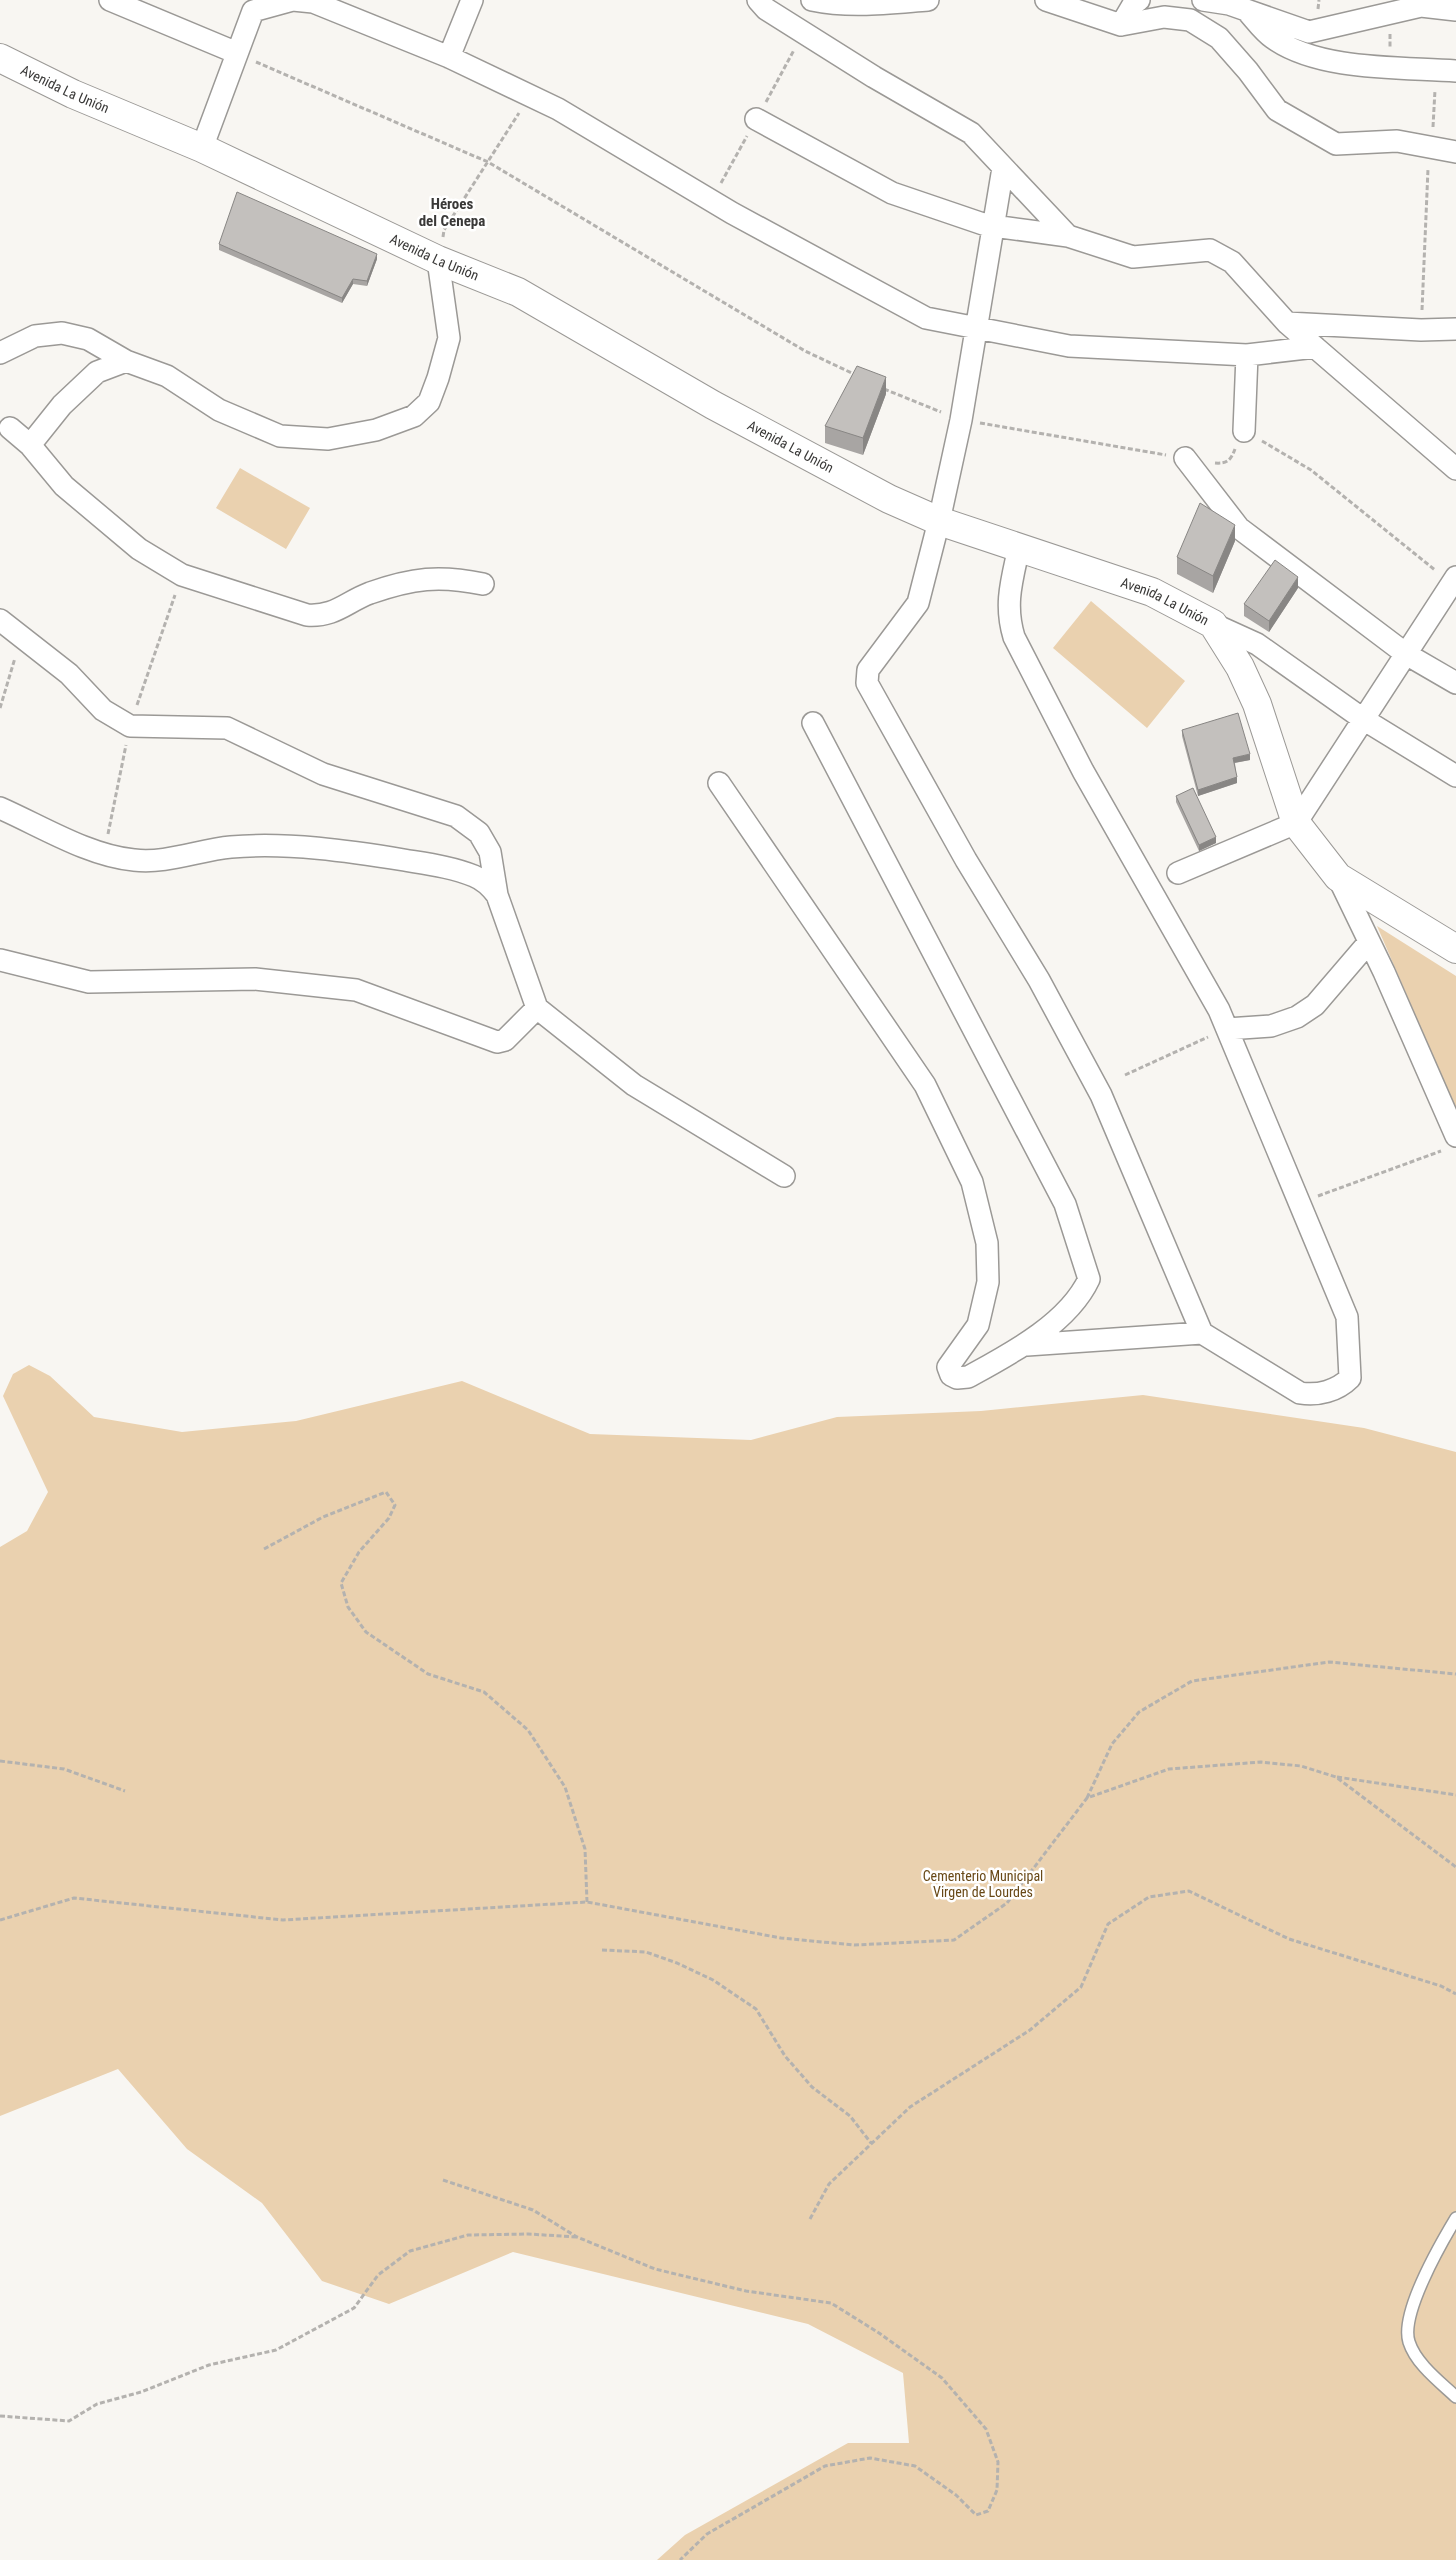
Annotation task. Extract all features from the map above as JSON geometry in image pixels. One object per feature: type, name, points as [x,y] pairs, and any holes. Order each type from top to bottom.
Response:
[{"type":"main road","name":"Avenida La Unión","points":[[0,58],[73,94],[202,148],[438,260],[518,292],[713,405],[890,500],[939,521],[1152,592],[1213,624],[1240,667],[1257,704],[1296,823],[1338,877],[1456,949]]},
{"type":"street","points":[[110,0],[237,53]]},
{"type":"street","points":[[202,148],[254,11],[292,0],[312,2],[449,57],[558,109],[732,214],[926,318],[1069,346],[1247,355],[1315,347]]},
{"type":"street","points":[[449,57],[472,0]]},
{"type":"street","points":[[758,0],[766,9],[874,77],[970,133],[1068,236]]},
{"type":"street","points":[[812,0],[832,4],[868,5],[928,0]]},
{"type":"street","points":[[1046,0],[1121,25],[1164,17],[1190,20],[1219,38],[1248,71],[1277,110],[1336,144],[1397,141],[1422,136],[1456,152]]},
{"type":"street","points":[[1121,25],[1134,3],[1139,0]]},
{"type":"street","points":[[1203,0],[1229,4],[1309,32],[1421,6],[1456,10]]},
{"type":"street","points":[[1247,11],[1272,38],[1306,54],[1344,63],[1456,71]]},
{"type":"street","points":[[756,119],[892,194],[995,227],[1068,236],[1133,257],[1210,250],[1232,262],[1287,323],[1456,469]]},
{"type":"street","points":[[1003,168],[995,227],[961,420],[939,521],[918,603],[868,670],[867,683],[966,860],[1039,980],[1101,1095],[1202,1333]]},
{"type":"street","points":[[0,353],[35,336],[62,333],[88,339],[126,361],[167,376],[219,410],[280,436],[328,440],[376,430],[414,416],[429,402],[438,378],[449,338],[438,260]]},
{"type":"street","points":[[1287,323],[1421,330],[1456,329]]},
{"type":"street","points":[[1244,431],[1247,355]]},
{"type":"street","points":[[30,445],[62,405],[97,372],[126,361]]},
{"type":"street","points":[[10,428],[30,445],[64,486],[139,549],[182,575],[307,615],[321,616],[334,612],[369,594],[415,580],[450,578],[483,584]]},
{"type":"street","points":[[1185,458],[1239,528],[1406,654],[1456,683]]},
{"type":"street","points":[[1019,548],[1008,601],[1008,618],[1014,637],[1083,771],[1219,1010],[1347,1317],[1350,1378],[1343,1385],[1315,1396],[1300,1393],[1202,1333],[1027,1345]]},
{"type":"street","points":[[1178,873],[1296,823],[1454,581]]},
{"type":"street","points":[[0,620],[70,674],[103,710],[130,726],[227,728],[323,774],[456,816],[479,833],[490,852],[497,895],[537,1008],[634,1085],[784,1176]]},
{"type":"street","points":[[1213,624],[1257,644],[1363,719],[1456,776]]},
{"type":"street","points":[[719,783],[926,1085],[972,1182],[987,1243],[988,1282],[978,1325],[948,1367],[951,1375],[957,1378],[968,1377],[1027,1345],[1081,1296],[1089,1279],[1080,1246],[1064,1204],[813,723]]},
{"type":"street","points":[[0,808],[104,854],[135,860],[168,858],[231,847],[286,847],[367,854],[438,866],[475,876],[488,884],[497,895]]},
{"type":"street","points":[[1338,877],[1369,942],[1451,1142]]},
{"type":"street","points":[[1226,1028],[1271,1026],[1297,1017],[1315,1005],[1369,942]]},
{"type":"street","points":[[0,960],[89,982],[255,979],[356,990],[497,1042],[505,1040],[537,1008]]},
{"type":"lane","points":[[1456,2218],[1416,2296],[1407,2332],[1415,2354],[1434,2378],[1456,2397]]},
{"type":"path","points":[[1389,14],[1390,66]]},
{"type":"path","points":[[237,53],[488,162],[805,351],[863,379]]},
{"type":"path","points":[[1421,330],[1428,159],[1422,136],[1433,130],[1436,83]]},
{"type":"path","points":[[438,260],[444,230],[530,96]]},
{"type":"path","points":[[879,387],[904,399],[961,420],[1223,464],[1231,459],[1244,431],[1311,470],[1454,581]]},
{"type":"path","points":[[0,708],[22,636]]},
{"type":"path","points":[[1125,1075],[1226,1028]]},
{"type":"path","points":[[1299,1203],[1451,1142]]},
{"type":"path","points":[[264,1549],[323,1517],[386,1492],[395,1504],[389,1518],[359,1552],[341,1583],[348,1607],[366,1632],[428,1674],[484,1692],[528,1730],[565,1787],[585,1849],[587,1902]]},
{"type":"path","points":[[0,1920],[74,1898],[283,1920],[587,1902],[782,1938],[854,1945],[954,1940],[1007,1903],[1087,1798],[1112,1744],[1139,1712],[1192,1681],[1329,1662],[1456,1674]]},
{"type":"path","points":[[0,1761],[64,1769],[125,1791]]},
{"type":"path","points":[[1087,1798],[1169,1769],[1261,1762],[1301,1766],[1336,1777],[1456,1795]]},
{"type":"path","points":[[1336,1777],[1456,1867]]},
{"type":"path","points":[[810,2219],[829,2184],[910,2107],[1030,2030],[1080,1987],[1108,1924],[1149,1897],[1189,1891],[1289,1939],[1441,1986],[1456,1994]]},
{"type":"path","points":[[602,1950],[646,1952],[713,1980],[756,2009],[790,2062],[812,2087],[850,2116],[871,2143]]},
{"type":"path","points":[[443,2180],[533,2210],[578,2237],[655,2269],[746,2291],[831,2304],[879,2332],[942,2378],[986,2430],[998,2462],[997,2490],[988,2511],[976,2515],[956,2495],[914,2466],[870,2458],[825,2466],[707,2534],[680,2560]]},
{"type":"path","points":[[0,2416],[69,2421],[97,2404],[141,2392],[209,2366],[276,2350],[354,2308],[378,2275],[410,2251],[468,2235],[528,2234],[578,2237]]},
{"type":"green space","points":[[240,468],[310,508],[286,549],[216,508]]},
{"type":"green space","points":[[1091,601],[1185,681],[1147,728],[1053,648]]},
{"type":"green space","points":[[1377,926],[1456,976],[1456,1109]]},
{"type":"green space","name":"Cementerio Municipal Virgen de Lourdes","points":[[29,1365],[50,1376],[94,1417],[182,1432],[296,1421],[462,1381],[590,1434],[751,1440],[837,1417],[981,1411],[1143,1395],[1364,1428],[1456,1452],[1456,2560],[657,2560],[685,2535],[848,2443],[909,2443],[903,2373],[808,2324],[513,2252],[389,2304],[322,2281],[262,2203],[187,2149],[118,2069],[0,2116],[0,1547],[27,1531],[48,1492],[3,1396],[13,1374]]},
{"type":"building","points":[[237,192],[377,254],[367,281],[353,279],[342,298],[219,244]]},
{"type":"building","points":[[857,366],[886,377],[863,438],[825,426]]},
{"type":"building","points":[[1200,503],[1235,525],[1213,576],[1177,557]]},
{"type":"building","points":[[1275,560],[1298,577],[1269,621],[1244,604]]},
{"type":"building","points":[[1238,713],[1250,754],[1233,758],[1237,777],[1198,790],[1182,730]]},
{"type":"building","points":[[1193,788],[1216,837],[1199,845],[1176,796]]},
{"type":"district","name":"Héroes del Cenepa","points":[[452,212]]}]
